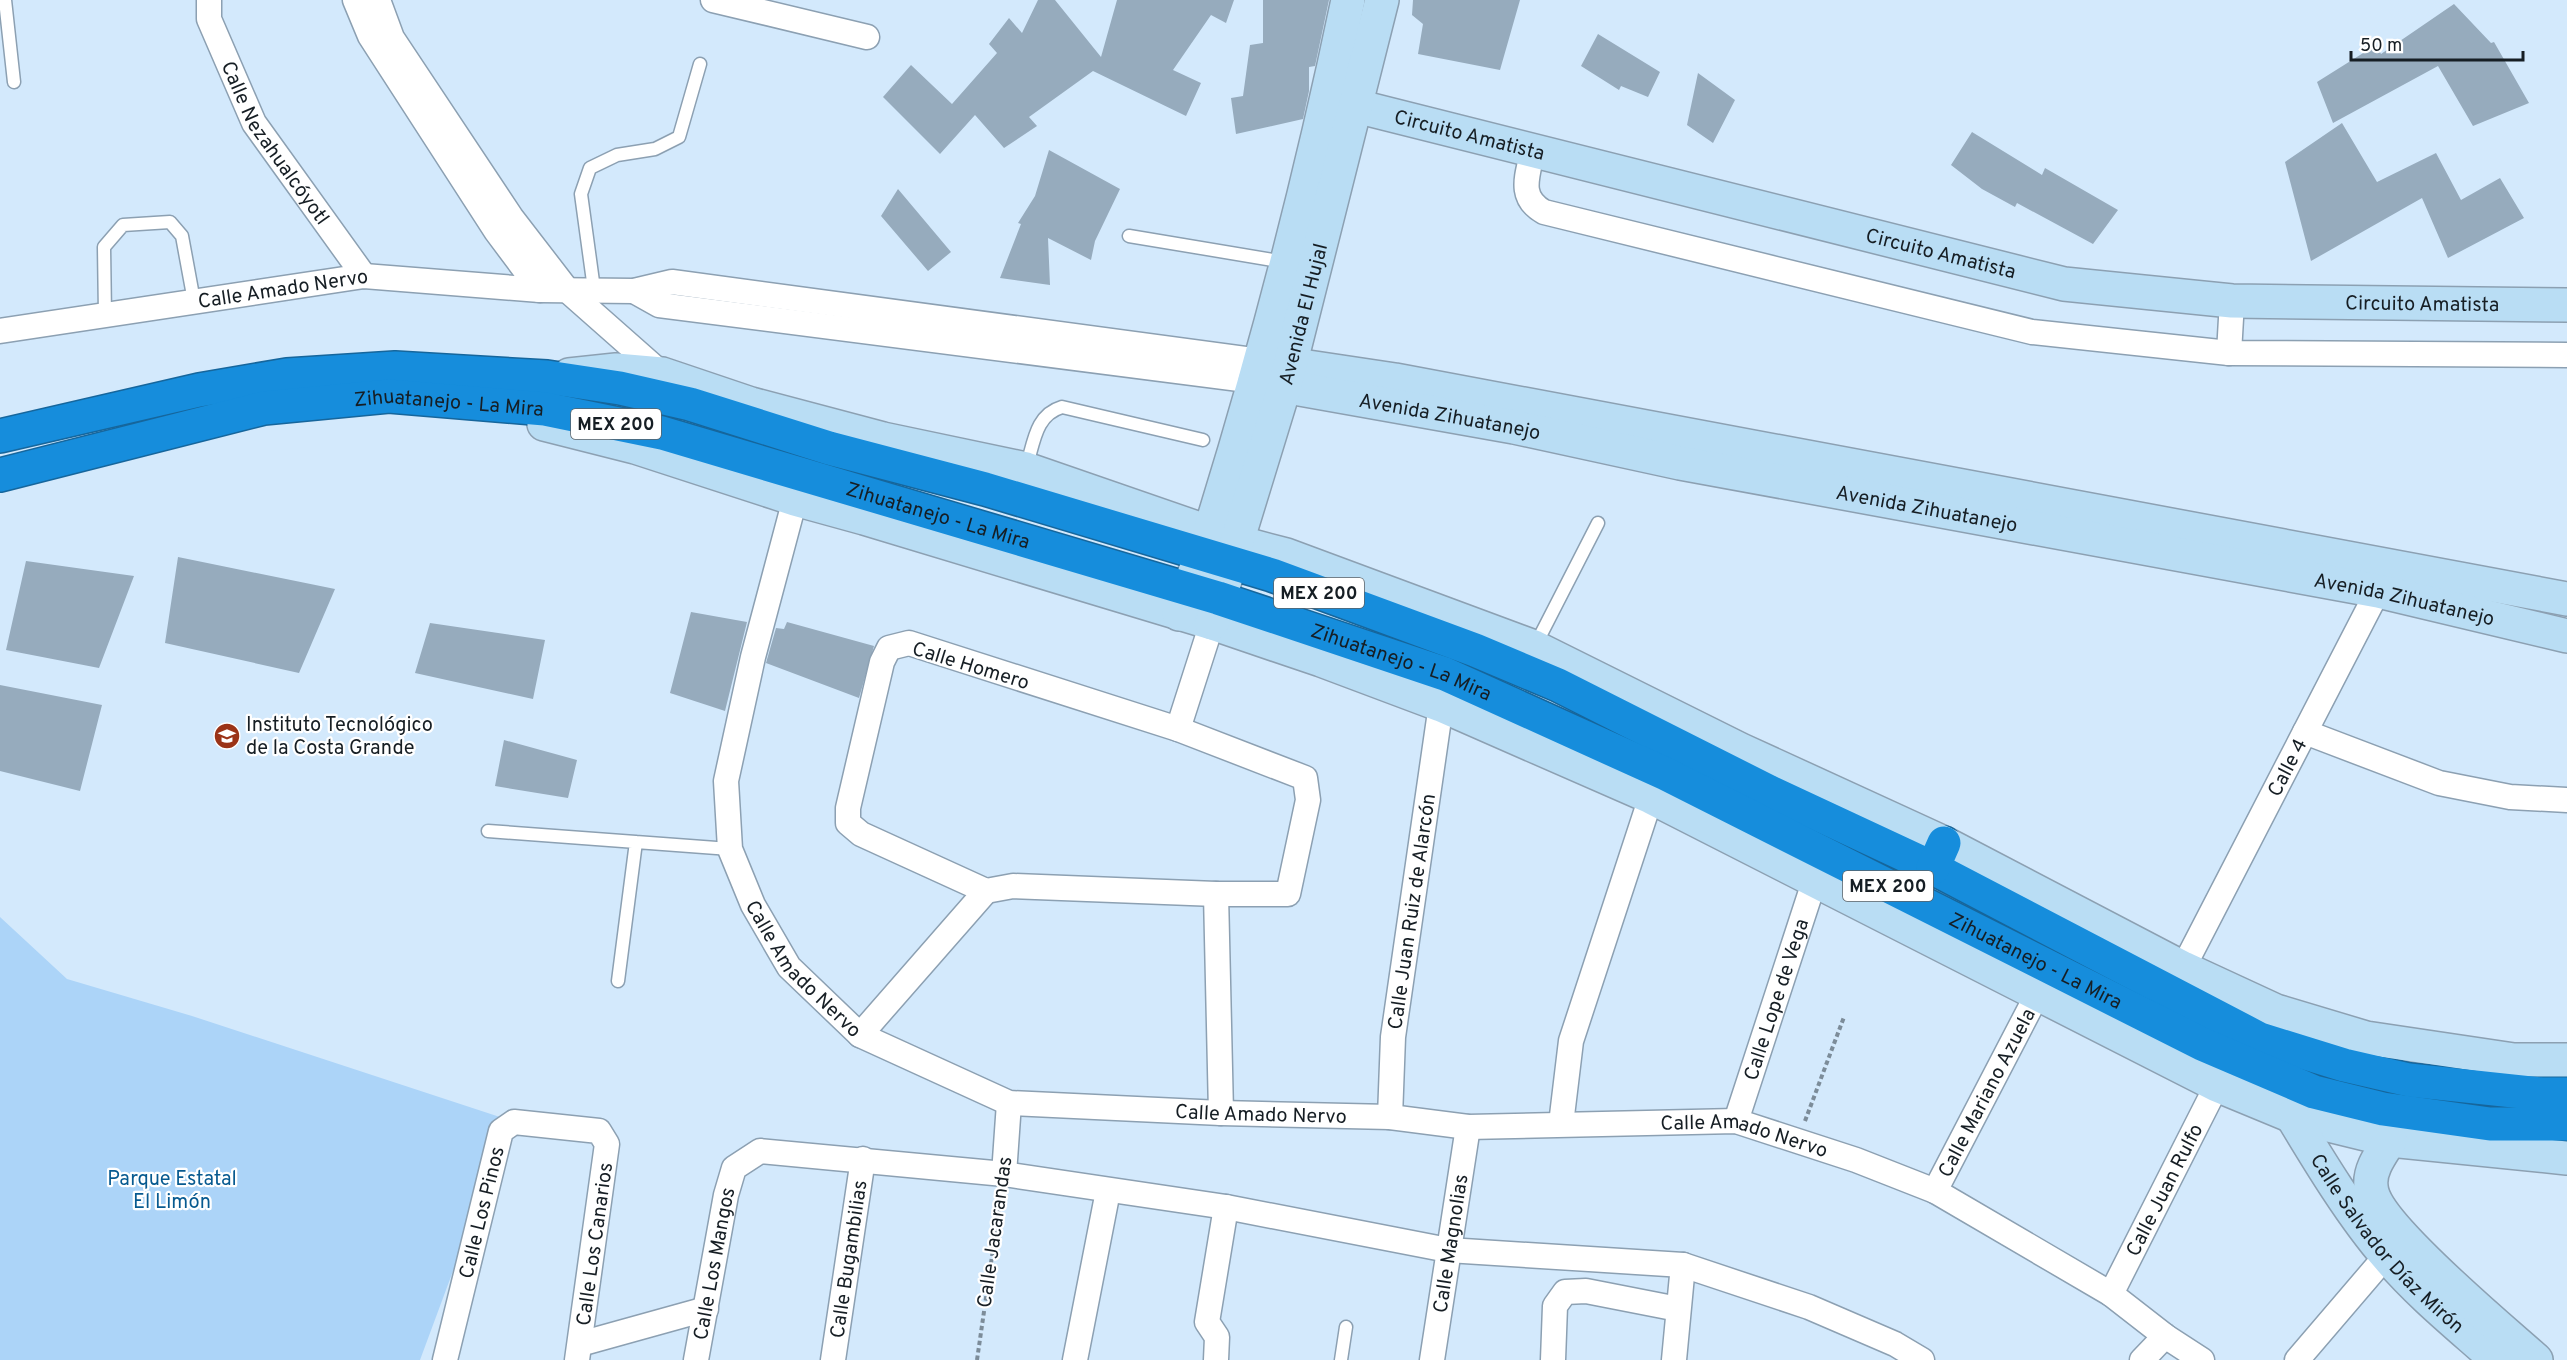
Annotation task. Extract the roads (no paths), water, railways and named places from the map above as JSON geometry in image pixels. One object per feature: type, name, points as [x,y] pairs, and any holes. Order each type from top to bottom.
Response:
[{"type":"highway","name":"Zihuatanejo - La Mira","points":[[0,436],[199,390],[287,375],[395,368],[547,377],[620,388],[690,404],[829,448],[1219,548],[1272,575],[1475,650],[1548,681],[1768,791],[1938,856],[2260,1039],[2344,1065],[2409,1080],[2542,1094],[2567,1094]]},
{"type":"highway","name":"Zihuatanejo - La Mira","points":[[0,475],[264,408],[389,396],[545,409],[662,433],[1184,602],[1445,674],[1666,774],[2202,1044],[2314,1092],[2383,1109],[2490,1124],[2567,1124]]},
{"type":"main road","name":"Avenida El Hujal","points":[[1215,611],[1219,548],[1272,373],[1341,101],[1348,0]]},
{"type":"main road","name":"Avenida El Hujal","points":[[1272,373],[1285,262],[1341,101],[1382,0]]},
{"type":"main road","name":"Circuito Amatista","points":[[1341,101],[2064,284],[2232,301],[2567,305]]},
{"type":"main road","points":[[547,377],[616,370],[662,374],[751,404],[872,436],[1026,469],[1219,548],[1286,555],[1534,647],[1741,750],[1938,856],[2276,1011],[2366,1038],[2514,1060],[2567,1060]]},
{"type":"main road","name":"Avenida Zihuatanejo","points":[[1272,373],[1519,416],[2384,579],[2567,599]]},
{"type":"main road","points":[[389,396],[544,423],[635,447],[795,499],[1184,602]]},
{"type":"main road","name":"Avenida El Hujal","points":[[1184,602],[1219,548]]},
{"type":"main road","name":"Avenida Zihuatanejo","points":[[2384,579],[2567,636]]},
{"type":"main road","points":[[1215,611],[1321,660],[1441,705],[1651,797],[2217,1085],[2292,1116],[2390,1140],[2567,1158]]},
{"type":"main road","name":"Calle Salvador Díaz Mirón","points":[[2292,1116],[2320,1162],[2386,1256],[2438,1309],[2497,1360]]},
{"type":"main road","name":"Calle Salvador Díaz Mirón","points":[[2390,1140],[2376,1163],[2370,1186],[2380,1207],[2414,1250],[2536,1360]]},
{"type":"street","name":"Calle Nezahualcóyotl","points":[[209,0],[209,18],[254,123],[364,276]]},
{"type":"street","points":[[356,0],[370,36],[496,231],[540,291]]},
{"type":"street","points":[[378,0],[392,38],[511,217],[568,291],[662,374]]},
{"type":"street","points":[[713,0],[743,3],[867,37]]},
{"type":"street","points":[[1533,149],[1526,191],[1532,205],[1544,212],[2032,332],[2229,353],[2567,355]]},
{"type":"street","name":"Calle Amado Nervo","points":[[0,331],[364,276],[540,291],[594,289],[634,291],[672,282],[1272,373]]},
{"type":"street","points":[[2229,353],[2232,301]]},
{"type":"street","name":"Calle Amado Nervo","points":[[795,499],[753,657],[726,781],[730,849],[753,905],[789,967],[860,1035],[1009,1103],[1221,1113],[1390,1117],[1468,1126],[1736,1121],[1856,1160],[1935,1191],[2110,1294],[2165,1336],[2202,1360]]},
{"type":"street","name":"Calle 4","points":[[2183,968],[2384,579]]},
{"type":"street","points":[[1178,729],[1215,611]]},
{"type":"street","name":"Calle Homero","points":[[909,643],[1178,729],[1305,778],[1308,800],[1288,894],[1216,894],[1013,886],[986,891],[861,834],[848,823],[848,808],[882,662],[889,648],[909,643]]},
{"type":"street","name":"Calle Juan Ruiz de Alarcón","points":[[1390,1117],[1393,1037],[1441,705]]},
{"type":"street","points":[[2305,732],[2439,783],[2510,797],[2567,800]]},
{"type":"street","points":[[1561,1124],[1571,1041],[1651,797]]},
{"type":"street","name":"Calle Lope de Vega","points":[[1736,1121],[1815,879]]},
{"type":"street","points":[[860,1035],[986,891]]},
{"type":"street","points":[[1216,894],[1221,1113]]},
{"type":"street","name":"Calle Mariano Azuela","points":[[1935,1191],[2038,993]]},
{"type":"street","name":"Calle Juan Rulfo","points":[[2110,1294],[2217,1085]]},
{"type":"street","name":"Calle Jacarandas","points":[[1004,1174],[1009,1103]]},
{"type":"street","name":"Calle Los Pinos","points":[[445,1360],[501,1131],[514,1122],[599,1131]]},
{"type":"street","name":"Calle Magnolias","points":[[1432,1360],[1468,1126]]},
{"type":"street","name":"Calle Los Canarios","points":[[579,1352],[607,1144],[599,1131]]},
{"type":"street","name":"Calle Los Mangos","points":[[696,1360],[726,1195],[734,1168],[760,1151],[863,1159]]},
{"type":"street","points":[[863,1159],[1004,1174],[1226,1207],[1448,1250],[1683,1265],[1809,1307],[1894,1344],[1922,1360]]},
{"type":"street","name":"Calle Bugambilias","points":[[833,1360],[863,1159]]},
{"type":"street","points":[[1075,1360],[1108,1191]]},
{"type":"street","points":[[1216,1360],[1217,1337],[1207,1322],[1226,1207]]},
{"type":"street","points":[[2297,1360],[2386,1256]]},
{"type":"street","points":[[1674,1360],[1683,1265]]},
{"type":"street","points":[[1552,1360],[1556,1306],[1565,1292],[1586,1291],[1678,1309]]},
{"type":"street","points":[[579,1352],[706,1309]]},
{"type":"street","points":[[2142,1360],[2165,1336]]},
{"type":"lane","points":[[5,0],[14,82]]},
{"type":"lane","points":[[594,289],[581,194],[590,168],[617,154],[655,149],[679,137],[700,64]]},
{"type":"lane","points":[[105,315],[104,247],[123,225],[170,222],[182,236],[194,301]]},
{"type":"lane","points":[[1129,236],[1285,262]]},
{"type":"lane","points":[[1026,469],[1041,420],[1049,411],[1062,407],[1203,440]]},
{"type":"lane","points":[[1534,647],[1598,523]]},
{"type":"lane","points":[[488,831],[730,849]]},
{"type":"lane","points":[[618,981],[636,842]]},
{"type":"lane","points":[[1341,1360],[1346,1327]]},
{"type":"place","name":"Instituto Tecnológico de la Costa Grande","points":[[227,736]]},
{"type":"park label","name":"Parque Estatal El Limón","points":[[172,1190]]}]
